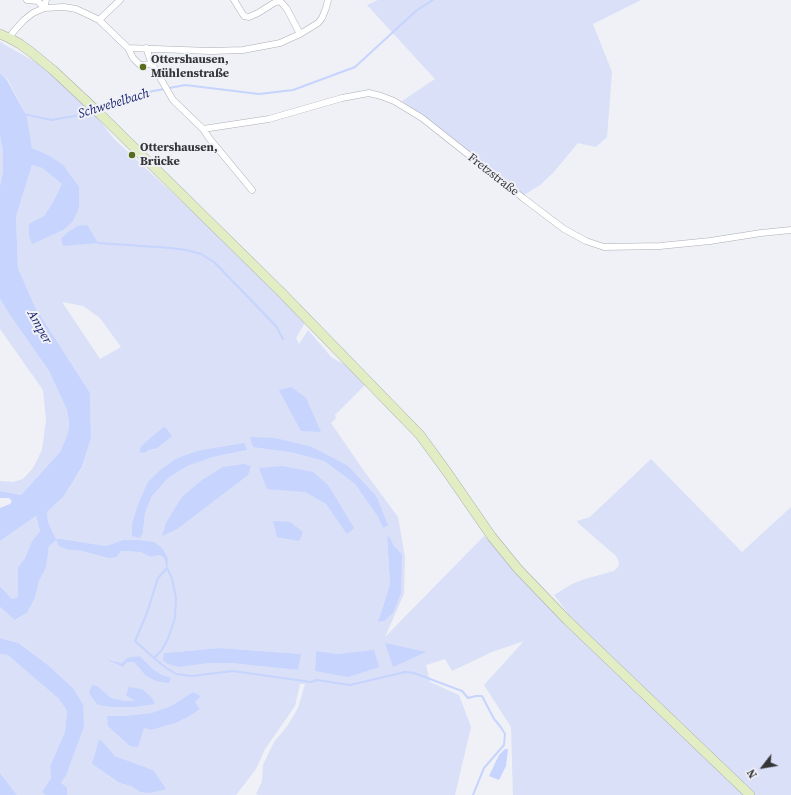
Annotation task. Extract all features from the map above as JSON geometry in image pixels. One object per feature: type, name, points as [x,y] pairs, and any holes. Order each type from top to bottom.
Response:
[{"type":"main road","points":[[0,34],[31,52],[98,111],[280,291],[420,435],[487,530],[518,569],[567,620],[750,795]]},
{"type":"street","points":[[27,0],[38,1],[44,8]]},
{"type":"street","points":[[44,8],[46,0]]},
{"type":"street","points":[[99,20],[120,0]]},
{"type":"street","points":[[234,0],[244,16],[249,17],[280,1],[287,9],[300,34]]},
{"type":"street","points":[[128,48],[243,50],[280,43],[300,34],[318,23],[322,18],[328,0]]},
{"type":"street","points":[[9,38],[24,20],[33,13],[44,8],[76,8],[99,20],[128,48],[133,58],[140,65],[152,64]]},
{"type":"street","points":[[146,48],[152,64],[173,100],[203,129],[252,190]]},
{"type":"street","name":"Fretzstraße","points":[[203,129],[269,120],[342,98],[369,93],[394,101],[422,118],[564,229],[586,241],[604,247],[660,246],[791,230]]},
{"type":"shaded area","points":[[378,0],[641,0],[593,24],[612,72],[607,137],[596,147],[578,143],[553,173],[540,185],[524,195],[402,101],[435,79],[367,5]]},
{"type":"shaded area","points":[[0,42],[53,72],[97,117],[114,139],[218,235],[305,323],[296,338],[299,344],[308,330],[332,358],[348,366],[365,385],[335,415],[336,418],[331,423],[398,517],[405,557],[404,594],[385,637],[484,536],[489,539],[574,621],[554,595],[572,584],[614,571],[618,567],[619,563],[616,556],[577,521],[590,517],[651,459],[742,552],[791,507],[791,795],[513,795],[511,727],[484,685],[524,641],[492,652],[452,671],[445,659],[426,665],[430,682],[459,695],[471,727],[455,795],[256,794],[262,781],[263,765],[274,742],[288,725],[298,708],[305,684],[300,684],[295,706],[265,749],[256,769],[236,795],[67,795],[67,787],[61,783],[66,776],[84,727],[73,688],[48,665],[20,643],[0,638],[0,607],[16,620],[27,613],[35,598],[39,581],[46,568],[49,545],[56,539],[48,522],[47,512],[64,496],[82,468],[91,438],[90,393],[35,307],[18,268],[16,217],[32,165],[42,168],[62,184],[44,216],[29,225],[79,207],[48,155],[32,148],[27,117],[8,80],[0,73]],"holes":[[[62,302],[83,306],[100,318],[121,347],[100,359]],[[163,427],[157,449],[139,452],[141,446]],[[312,447],[376,496],[383,528],[378,517],[355,484],[324,461],[290,452]],[[247,450],[213,457],[186,466],[168,478],[152,496],[145,515],[143,532],[139,502],[161,469],[177,458],[197,451]],[[328,485],[347,533],[326,504],[305,492]],[[387,536],[390,537],[394,546],[402,554],[378,622],[390,584]],[[62,539],[106,546],[123,540],[163,549],[167,566],[164,558],[160,555],[151,557],[140,552],[69,550],[56,540]],[[220,648],[300,654],[298,670],[230,663],[207,663],[164,653]],[[316,651],[339,654],[315,671]],[[140,656],[153,669],[170,679],[145,675],[134,662],[127,662],[123,667],[109,659],[122,663]],[[96,686],[111,698],[125,701],[136,701],[129,688],[142,689],[134,707],[111,707],[98,705]],[[193,692],[201,696],[195,702],[200,709],[190,716],[176,723],[151,730],[107,716],[151,713],[171,706]],[[101,740],[115,756],[153,770],[140,792],[131,786],[118,783],[92,764]]]},
{"type":"shaded area","points":[[0,136],[3,151],[3,171],[0,186]]},
{"type":"shaded area","points":[[0,299],[49,371],[67,410],[69,423],[68,433],[60,452],[21,495],[0,491],[0,481],[13,482],[23,479],[33,468],[42,450],[46,420],[43,390],[0,329]]},
{"type":"shaded area","points":[[36,516],[40,531],[32,541],[25,558],[18,567],[18,597],[12,599],[0,586],[0,541]]},
{"type":"shaded area","points":[[0,654],[8,655],[59,699],[67,711],[65,732],[50,766],[51,778],[42,792],[45,795],[17,795],[0,773]]},
{"type":"water","name":"Amper","points":[[0,73],[7,80],[27,117],[32,148],[48,155],[63,165],[79,187],[79,207],[73,221],[63,230],[32,244],[29,236],[29,224],[44,216],[62,184],[42,168],[32,165],[16,217],[18,268],[35,307],[90,393],[91,438],[82,467],[64,496],[47,512],[48,522],[56,539],[106,546],[123,540],[154,542],[163,549],[168,559],[167,568],[164,558],[160,555],[151,557],[140,552],[121,551],[116,557],[109,558],[83,551],[69,550],[59,546],[56,540],[49,546],[46,568],[39,581],[35,598],[27,613],[15,620],[0,607],[0,586],[12,599],[18,597],[18,567],[25,558],[32,541],[40,531],[36,516],[0,541],[0,508],[10,504],[12,501],[9,498],[0,498],[0,491],[21,495],[60,452],[68,433],[69,423],[67,410],[49,371],[0,299],[0,186],[3,171],[3,151],[0,136]]},
{"type":"water","points":[[87,225],[98,243],[63,246],[61,239],[68,232],[78,226]]},
{"type":"water","points":[[291,387],[306,398],[321,432],[301,431],[279,390]]},
{"type":"water","points":[[163,427],[166,428],[172,436],[156,449],[149,450],[144,453],[139,452],[141,446]]},
{"type":"water","points":[[250,437],[275,438],[312,447],[348,466],[376,496],[388,525],[383,528],[378,517],[355,484],[324,461],[290,452],[253,447]]},
{"type":"water","points":[[244,443],[247,450],[213,457],[187,466],[168,478],[152,496],[145,514],[143,532],[140,538],[132,536],[132,524],[139,502],[148,482],[161,469],[177,458],[197,451]]},
{"type":"water","points":[[244,464],[251,466],[248,475],[177,529],[162,536],[166,523],[182,497],[202,480],[223,467]]},
{"type":"water","points":[[282,466],[313,472],[328,485],[354,528],[347,534],[326,504],[305,492],[267,489],[259,468]]},
{"type":"water","points":[[273,521],[290,522],[303,532],[299,541],[277,537]]},
{"type":"water","points":[[387,536],[390,537],[394,546],[402,554],[401,593],[393,613],[384,621],[378,622],[390,584]]},
{"type":"water","points":[[0,638],[19,643],[48,665],[73,688],[83,705],[84,727],[66,776],[61,783],[67,787],[67,795],[45,795],[42,792],[51,778],[50,766],[65,732],[67,711],[59,699],[8,655],[0,654]]},
{"type":"water","points":[[385,643],[426,652],[393,667]]},
{"type":"water","points":[[220,648],[301,654],[298,670],[230,663],[207,663],[179,667],[168,664],[163,660],[164,653]]},
{"type":"water","points":[[374,650],[379,667],[348,677],[315,671],[316,651],[339,654]]},
{"type":"water","points":[[140,656],[153,669],[162,675],[171,678],[169,683],[156,681],[145,675],[134,662],[127,662],[123,667],[106,659],[122,663],[127,658]]},
{"type":"water","points":[[92,685],[97,686],[111,698],[125,701],[135,701],[126,695],[129,687],[142,689],[152,698],[155,704],[134,707],[111,707],[98,705],[89,693]]},
{"type":"water","points":[[193,692],[201,696],[195,702],[200,709],[176,723],[151,730],[144,728],[138,747],[130,746],[108,726],[107,716],[151,713],[171,706]]},
{"type":"water","points":[[99,740],[101,740],[115,756],[153,770],[166,789],[150,793],[140,792],[131,786],[119,783],[92,764]]},
{"type":"water","points":[[505,749],[508,749],[506,766],[499,780],[489,776],[499,755]]},
{"type":"water","points":[[0,773],[17,795],[0,795]]},
{"type":"waterway","name":"Schwebelbach","points":[[100,109],[143,93],[185,85],[259,94],[293,90],[355,67],[417,10],[433,0]]},
{"type":"waterway","name":"Schwebelbach","points":[[24,114],[51,120],[93,112]]},
{"type":"waterway","points":[[98,243],[171,248],[201,254],[214,262],[276,326],[283,339]]},
{"type":"waterway","points":[[154,658],[161,651],[168,639],[175,618],[176,598],[172,578],[167,568],[158,578],[147,613],[135,641],[154,658],[165,667],[176,674],[192,676],[233,671],[311,682],[317,680],[350,685],[405,672],[414,673],[462,691],[468,698],[482,696],[494,719],[505,734],[504,745],[484,768],[473,795]]},
{"type":"place","name":"Ottershausen, Mühlenstraße","points":[[143,67]]},
{"type":"place","name":"Ottershausen, Brücke","points":[[132,155]]}]
